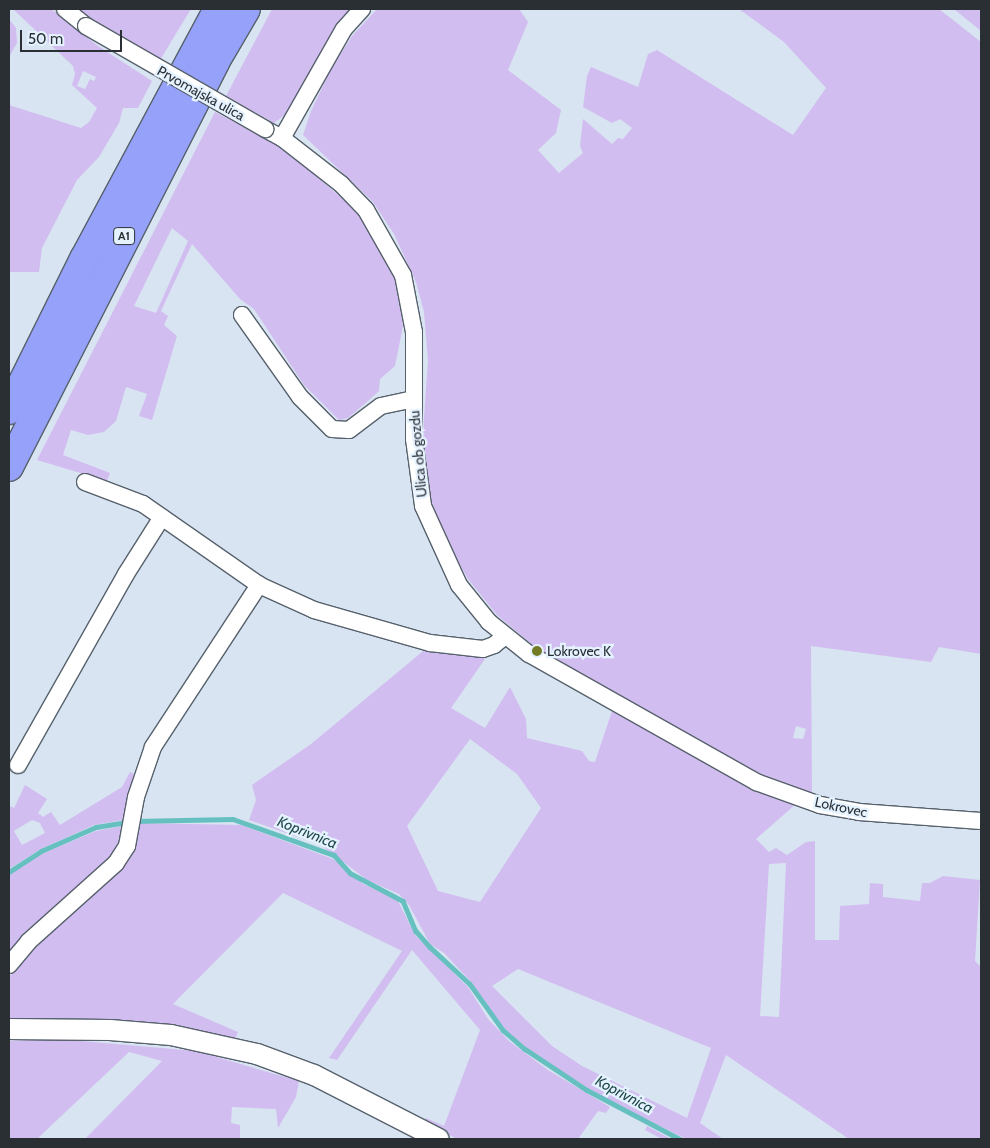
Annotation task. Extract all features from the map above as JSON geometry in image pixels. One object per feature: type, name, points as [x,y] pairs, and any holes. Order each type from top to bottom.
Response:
[{"type":"highway","name":"A1","points":[[9,410],[89,250],[218,9]]},
{"type":"highway","name":"A1","points":[[9,467],[201,88],[246,9]]},
{"type":"street","name":"Prvomajska ulica","points":[[65,9],[86,26],[265,129]]},
{"type":"street","points":[[282,138],[344,29],[362,9]]},
{"type":"street","name":"Ulica ob gozdu","points":[[265,129],[282,138],[341,184],[366,210],[388,245],[403,275],[410,302],[414,332],[413,399],[417,472],[423,506],[437,543],[459,585],[505,636],[528,654],[710,756]]},
{"type":"street","points":[[242,315],[300,397],[336,431],[349,430],[381,406],[413,399]]},
{"type":"street","points":[[85,482],[143,504],[211,555],[258,585],[314,610],[414,640],[483,649],[494,646],[505,636]]},
{"type":"street","points":[[18,765],[126,574],[162,517]]},
{"type":"street","points":[[9,965],[28,942],[116,863],[127,846],[136,797],[153,747],[258,585]]},
{"type":"street","name":"Lokrovec","points":[[710,756],[756,782],[820,805],[884,816],[981,821]]},
{"type":"street","points":[[9,1029],[110,1030],[171,1035],[257,1054],[314,1075],[439,1139]]},
{"type":"shaded area","points":[[13,9],[51,9],[98,46],[152,81],[138,108],[123,108],[119,123],[99,157],[77,180],[42,248],[39,272],[9,272],[9,105],[81,128],[89,122],[97,108],[72,85],[75,74],[73,66]],"holes":[[[83,71],[96,77],[94,81],[90,79],[85,89],[77,86]]]},
{"type":"shaded area","points":[[75,9],[191,9],[160,60]]},
{"type":"shaded area","points":[[272,9],[353,9],[290,111],[274,123],[226,96]]},
{"type":"shaded area","points":[[377,9],[519,9],[528,22],[508,70],[561,110],[556,133],[538,150],[559,173],[583,153],[580,146],[583,119],[612,144],[618,138],[623,139],[632,128],[620,119],[612,123],[583,107],[587,76],[591,67],[638,87],[648,54],[657,50],[793,135],[826,88],[784,42],[739,9],[939,9],[981,42],[981,654],[939,647],[931,662],[811,646],[812,795],[769,780],[728,760],[534,646],[497,615],[468,579],[444,537],[429,493],[422,446],[428,361],[424,312],[416,282],[394,234],[373,202],[303,135],[311,111],[330,71],[352,36]],"holes":[[[796,726],[806,729],[803,739],[793,738]]]},
{"type":"shaded area","points":[[953,9],[981,9],[981,31],[955,10]]},
{"type":"shaded area","points":[[9,19],[16,28],[17,43],[9,57]]},
{"type":"shaded area","points":[[215,112],[284,148],[353,208],[378,242],[398,286],[403,326],[395,366],[380,379],[379,391],[348,418],[339,420],[304,385],[254,309],[240,299],[192,244],[161,311],[168,316],[164,325],[177,336],[152,420],[139,416],[147,394],[126,387],[116,421],[104,432],[88,435],[71,430],[63,455],[110,473],[107,481],[37,460]],"holes":[[[172,228],[188,241],[156,313],[134,306]]]},
{"type":"shaded area","points":[[428,647],[481,655],[485,659],[451,708],[485,728],[510,687],[526,719],[527,738],[582,751],[589,761],[595,762],[613,708],[796,804],[756,839],[769,852],[776,848],[787,855],[806,842],[815,841],[815,940],[839,940],[840,906],[869,904],[870,883],[883,884],[883,897],[920,901],[922,883],[930,883],[943,876],[980,880],[975,961],[981,967],[981,1139],[849,1139],[726,1055],[700,1123],[723,1139],[686,1139],[613,1103],[551,1066],[513,1037],[493,1016],[472,983],[444,953],[430,944],[409,905],[399,894],[367,880],[321,845],[249,820],[256,800],[252,785],[311,744]],"holes":[[[470,739],[517,774],[541,808],[480,902],[438,891],[407,826]],[[786,863],[779,1017],[760,1016],[769,864]],[[518,969],[711,1048],[687,1118],[582,1066],[552,1046],[492,986]]]},
{"type":"shaded area","points":[[130,772],[134,774],[128,794],[129,819],[94,825],[41,849],[9,869],[9,806],[14,808],[25,785],[47,799],[38,813],[43,817],[51,812],[60,825],[122,787]],"holes":[[[32,820],[40,823],[45,833],[22,845],[14,831]]]},
{"type":"shaded area","points":[[137,823],[241,825],[333,859],[363,884],[397,899],[415,935],[468,987],[488,1019],[509,1041],[548,1070],[610,1107],[606,1113],[598,1111],[578,1139],[457,1139],[422,1121],[426,1118],[444,1126],[480,1030],[412,950],[337,1060],[329,1058],[402,951],[283,893],[173,1004],[238,1032],[235,1039],[165,1025],[107,1020],[9,1021],[9,977],[34,947],[108,880]]},
{"type":"shaded area","points":[[128,825],[108,860],[9,953],[9,875],[39,855],[96,831]]},
{"type":"shaded area","points":[[58,1039],[196,1051],[299,1081],[296,1097],[278,1128],[276,1109],[232,1107],[231,1123],[240,1125],[240,1139],[85,1139],[162,1061],[129,1052],[37,1139],[9,1139],[9,1041]]},
{"type":"shaded area","points":[[647,1126],[671,1139],[662,1139],[645,1130]]},
{"type":"waterway","name":"Koprivnica","points":[[134,821],[233,819],[334,855],[350,873],[403,901],[416,931],[430,947],[470,984],[503,1030],[525,1049],[587,1090],[680,1139]]},
{"type":"waterway","name":"Koprivnica","points":[[9,872],[41,851],[96,827],[127,822]]},
{"type":"place","name":"Lokrovec K","points":[[537,651]]}]
